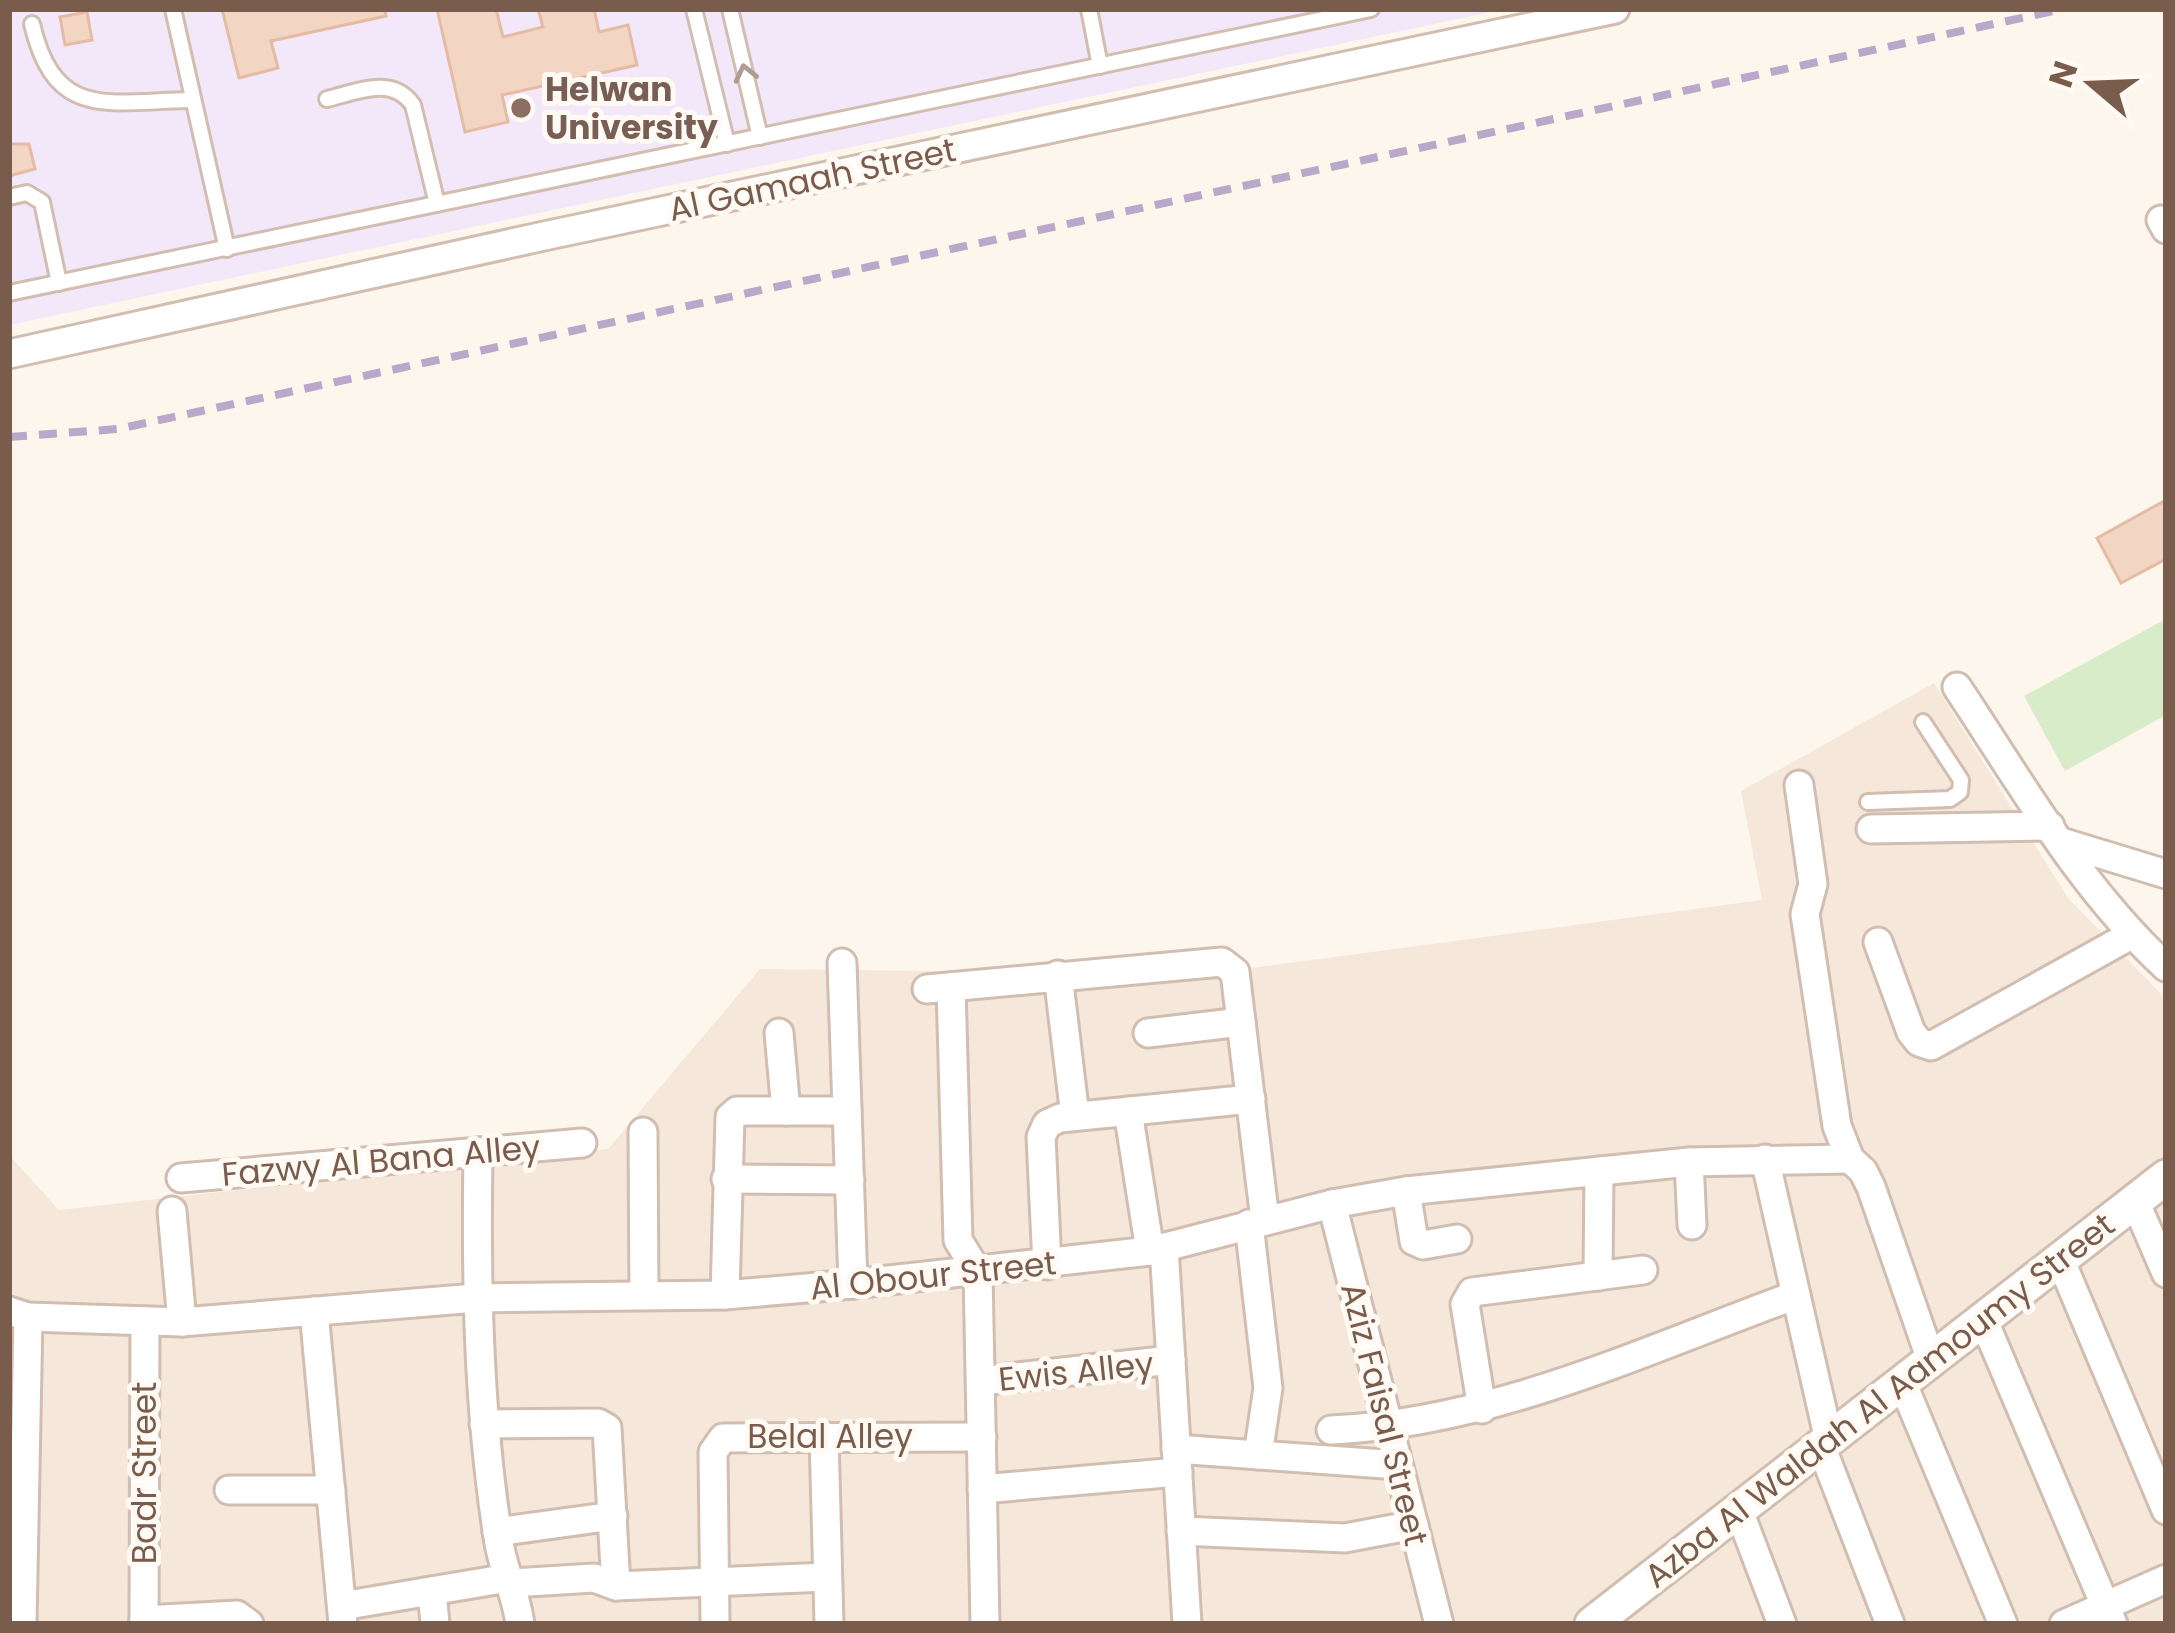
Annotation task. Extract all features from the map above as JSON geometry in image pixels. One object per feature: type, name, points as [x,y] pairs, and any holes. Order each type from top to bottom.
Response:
[{"type":"street","name":"Al Gamaah Street","points":[[9,354],[1615,9]]},
{"type":"street","points":[[1957,686],[2056,834],[2131,935],[2166,967]]},
{"type":"street","points":[[1798,785],[1813,884],[1805,914],[1837,1126],[1850,1159],[1870,1186],[1931,1360]]},
{"type":"street","points":[[1882,815],[2056,834],[2166,874]]},
{"type":"street","points":[[1878,942],[1911,1032],[1919,1042],[1931,1046],[2131,935]]},
{"type":"street","points":[[842,963],[853,1284]]},
{"type":"street","points":[[985,1624],[979,1273],[958,1240],[939,988],[1226,963],[1235,972],[1251,1099],[1268,1388],[1258,1455]]},
{"type":"street","points":[[1058,975],[1075,1116]]},
{"type":"street","points":[[1148,1033],[1241,1022]]},
{"type":"street","points":[[779,1033],[786,1111]]},
{"type":"street","points":[[1046,1265],[1040,1137],[1053,1120],[1251,1099]]},
{"type":"street","points":[[725,1294],[730,1117],[737,1111],[847,1111]]},
{"type":"street","points":[[1128,1111],[1157,1249],[1172,1360],[1187,1624]]},
{"type":"street","points":[[643,1132],[644,1295]]},
{"type":"street","name":"Fazwy Al Bana Alley","points":[[181,1178],[582,1143]]},
{"type":"street","points":[[478,1152],[476,1298],[484,1424],[497,1532],[520,1624]]},
{"type":"street","points":[[1765,1159],[1825,1443],[1891,1624]]},
{"type":"street","name":"Al Obour Street","points":[[18,1314],[182,1322],[476,1298],[725,1294],[853,1284],[1157,1249],[1332,1204],[1406,1191],[1689,1162],[1850,1159]]},
{"type":"street","points":[[1689,1162],[1692,1225]]},
{"type":"street","points":[[1598,1276],[1599,1171]]},
{"type":"street","name":"Azba Al Waldah Al Aamoumy Street","points":[[1592,1624],[1631,1611],[1739,1511],[2166,1177]]},
{"type":"street","points":[[726,1179],[850,1180]]},
{"type":"street","points":[[1406,1191],[1414,1241],[1423,1245],[1457,1239]]},
{"type":"street","points":[[2135,1201],[2166,1274]]},
{"type":"street","name":"Aziz Faisal Street","points":[[1332,1204],[1439,1624]]},
{"type":"street","points":[[172,1211],[182,1322]]},
{"type":"street","points":[[2060,1259],[2166,1510]]},
{"type":"street","points":[[1482,1409],[1465,1304],[1468,1295],[1642,1270]]},
{"type":"street","points":[[1331,1430],[1389,1428],[1482,1409],[1796,1295]]},
{"type":"street","points":[[314,1311],[342,1615],[432,1591],[510,1581],[594,1578],[616,1586],[827,1577]]},
{"type":"street","points":[[18,1314],[17,1517],[22,1624]]},
{"type":"street","points":[[1983,1319],[2109,1615]]},
{"type":"street","name":"Badr Street","points":[[144,1622],[145,1321]]},
{"type":"street","name":"Ewis Alley","points":[[980,1381],[1172,1360]]},
{"type":"street","points":[[1902,1382],[2003,1624]]},
{"type":"street","points":[[484,1424],[604,1425],[610,1435],[616,1586]]},
{"type":"street","name":"Belal Alley","points":[[716,1623],[713,1452],[728,1435],[982,1437]]},
{"type":"street","points":[[824,1436],[829,1624]]},
{"type":"street","points":[[982,1489],[1177,1460],[1258,1455],[1398,1465]]},
{"type":"street","points":[[229,1490],[331,1490]]},
{"type":"street","points":[[1739,1511],[1782,1624]]},
{"type":"street","points":[[497,1532],[613,1516]]},
{"type":"street","points":[[1181,1531],[1345,1538],[1414,1525]]},
{"type":"street","points":[[2064,1624],[2109,1615],[2166,1579]]},
{"type":"street","points":[[432,1591],[435,1624]]},
{"type":"street","points":[[144,1622],[237,1615],[249,1624]]},
{"type":"lane","points":[[173,9],[227,249]]},
{"type":"lane","points":[[730,9],[760,137]]},
{"type":"lane","points":[[1089,9],[1100,66]]},
{"type":"lane","points":[[9,293],[1371,9]]},
{"type":"lane","points":[[692,10],[727,144]]},
{"type":"lane","points":[[32,24],[45,68],[79,97],[191,100]]},
{"type":"lane","points":[[327,100],[386,87],[406,96],[413,105],[437,204]]},
{"type":"lane","points":[[9,197],[27,193],[42,202],[59,284]]},
{"type":"lane","points":[[1882,815],[1949,799],[1960,792],[1961,780],[1923,722]]},
{"type":"shaded area","name":"Helwan University","points":[[9,9],[1505,9],[9,325]]},
{"type":"shaded area","points":[[1934,683],[2068,898],[2166,999],[2166,1624],[9,1624],[9,1155],[59,1210],[608,1149],[760,969],[1207,974],[1762,900],[1741,791]]},
{"type":"green space","points":[[2162,621],[2166,628],[2166,715],[2065,771],[2024,696]]},
{"type":"building","points":[[222,9],[385,9],[386,16],[271,41],[278,68],[239,78]]},
{"type":"building","points":[[437,9],[496,9],[503,37],[543,27],[538,9],[594,9],[599,32],[628,25],[637,65],[502,95],[508,122],[465,132]]},
{"type":"building","points":[[87,12],[92,40],[65,45],[60,17]]},
{"type":"building","points":[[9,144],[29,144],[35,169],[9,176]]},
{"type":"building","points":[[2166,500],[2166,559],[2121,583],[2097,538]]},
{"type":"railway","points":[[9,437],[118,429],[2063,9]]},
{"type":"place","name":"Helwan University","points":[[521,108]]}]
